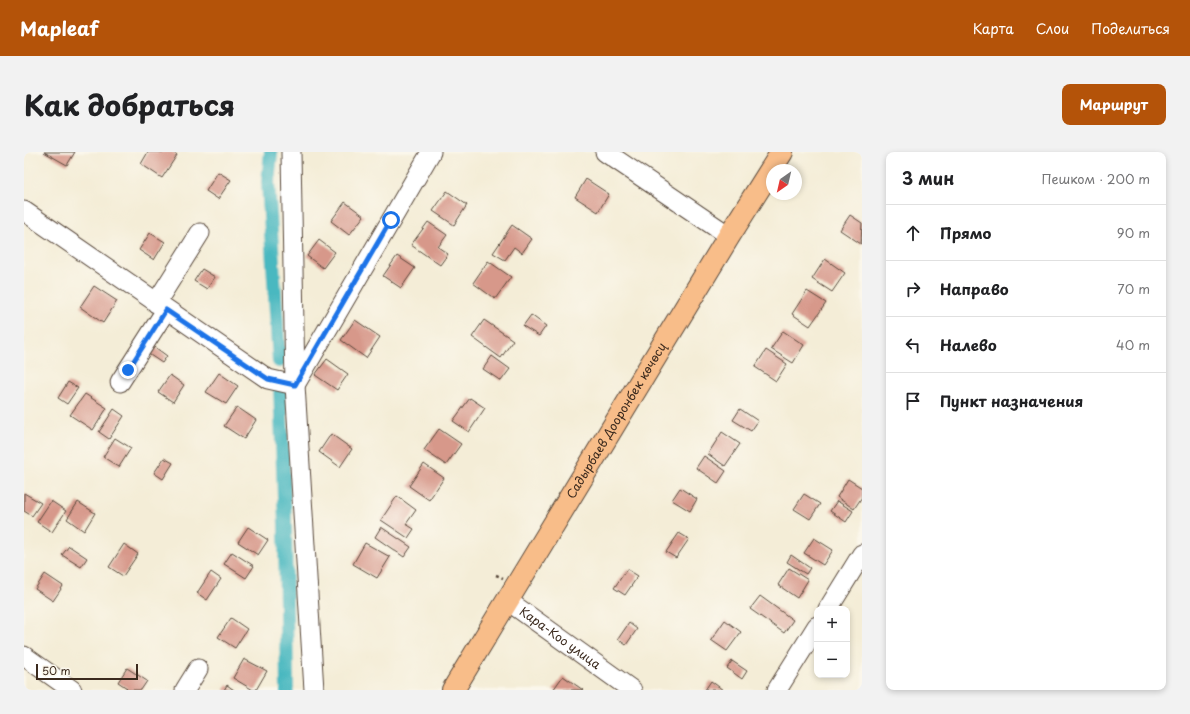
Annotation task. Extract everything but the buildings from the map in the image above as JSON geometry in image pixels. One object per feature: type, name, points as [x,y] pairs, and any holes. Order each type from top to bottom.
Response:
[{"type":"main road","name":"Садырбаев Дооронбек көчөсү","points":[[453,690],[729,236],[782,152]]},
{"type":"street","points":[[291,152],[295,385],[314,690]]},
{"type":"street","points":[[295,385],[431,152]]},
{"type":"street","points":[[605,152],[729,236]]},
{"type":"street","points":[[24,212],[268,379],[295,385]]},
{"type":"street","points":[[120,382],[200,233]]},
{"type":"street","points":[[830,606],[862,554]]},
{"type":"street","name":"Кара-Коо улица","points":[[508,601],[632,690]]},
{"type":"street","points":[[777,690],[814,631]]},
{"type":"street","points":[[24,656],[72,690]]},
{"type":"street","points":[[185,690],[198,669]]},
{"type":"waterway","points":[[271,152],[268,182],[279,361]]},
{"type":"waterway","points":[[280,386],[285,524],[287,690]]},
{"type":"route","points":[[128,370],[166,310],[268,379],[295,385],[391,220]]}]
